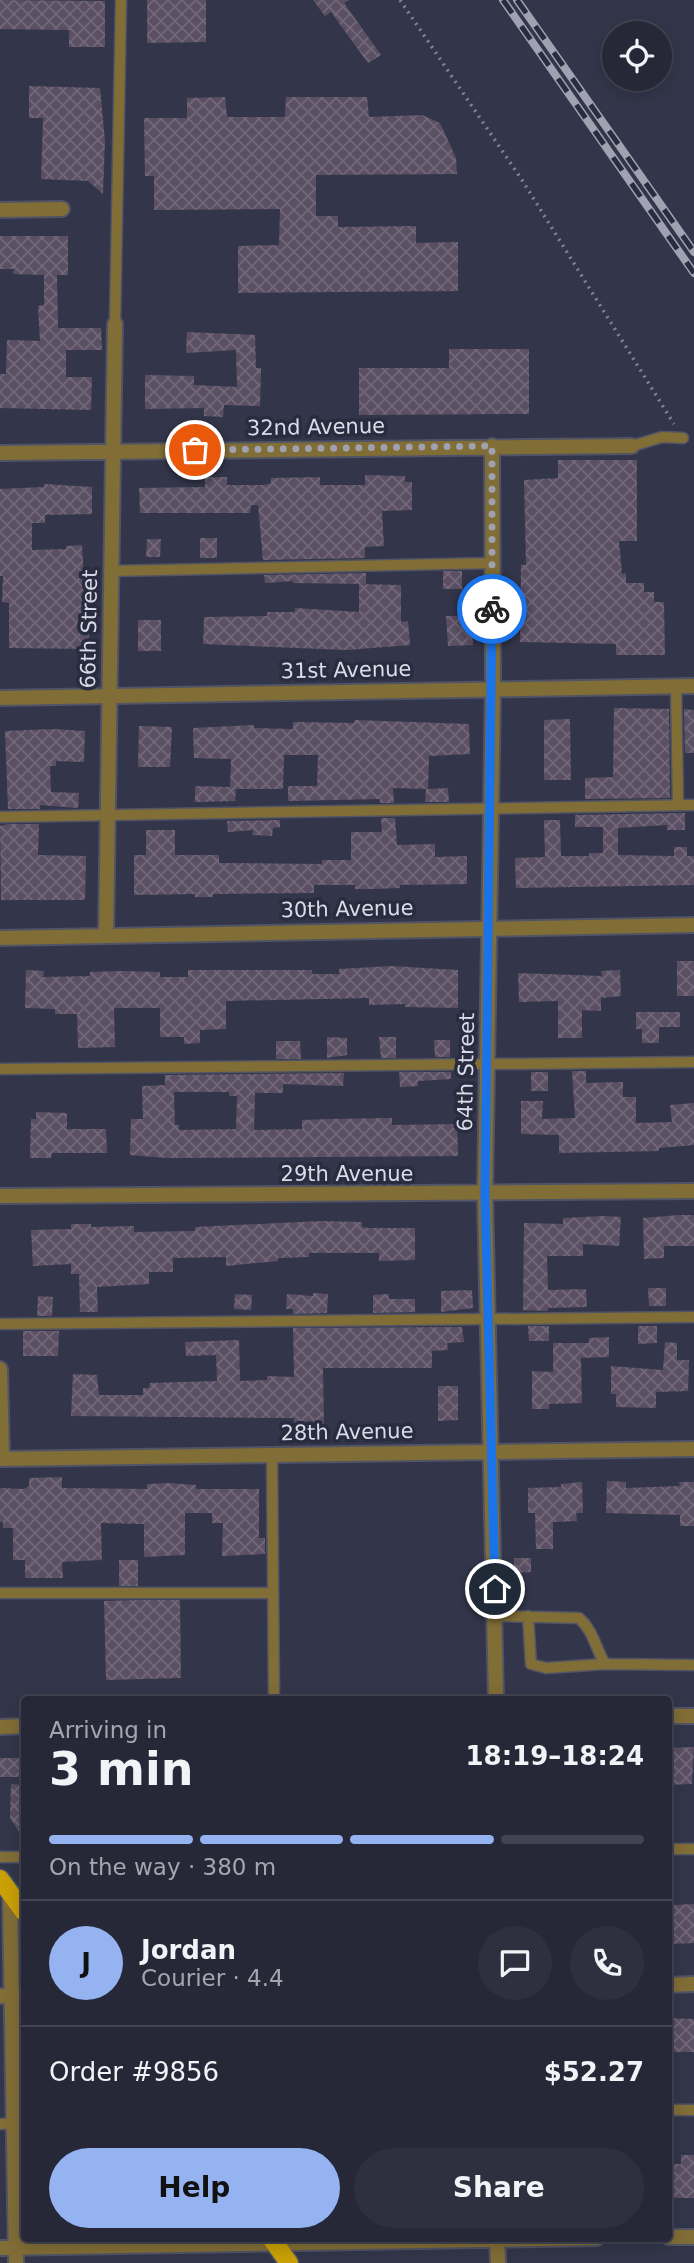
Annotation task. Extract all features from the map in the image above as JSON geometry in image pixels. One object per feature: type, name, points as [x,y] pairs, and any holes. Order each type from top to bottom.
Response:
[{"type":"main road","points":[[3,1888],[21,1909]]},
{"type":"main road","points":[[274,2242],[289,2263]]},
{"type":"street","points":[[0,210],[62,209]]},
{"type":"street","name":"66th Street","points":[[106,935],[115,324]]},
{"type":"street","name":"64th Street","points":[[492,446],[490,927],[485,1194],[493,1451],[496,1696]]},
{"type":"street","name":"32nd Avenue","points":[[0,453],[632,446]]},
{"type":"street","name":"31st Avenue","points":[[0,698],[694,686]]},
{"type":"street","name":"30th Avenue","points":[[0,938],[694,925]]},
{"type":"street","name":"29th Avenue","points":[[0,1196],[694,1191]]},
{"type":"street","points":[[0,1369],[1,1459]]},
{"type":"street","name":"28th Avenue","points":[[1,1459],[694,1449]]},
{"type":"street","points":[[672,1716],[694,1716]]},
{"type":"street","points":[[0,1727],[21,1726]]},
{"type":"street","points":[[3,1888],[12,1996],[16,2263]]},
{"type":"street","points":[[672,1985],[694,1984]]},
{"type":"street","points":[[672,2237],[694,2237]]},
{"type":"street","points":[[0,2248],[236,2242]]},
{"type":"street","points":[[497,2242],[498,2263]]},
{"type":"lane","points":[[115,324],[121,0]]},
{"type":"lane","points":[[632,446],[662,437],[683,438]]},
{"type":"lane","points":[[111,571],[492,563]]},
{"type":"lane","points":[[676,686],[678,805]]},
{"type":"lane","points":[[0,817],[694,805]]},
{"type":"lane","points":[[0,1069],[694,1062]]},
{"type":"lane","points":[[0,1324],[694,1317]]},
{"type":"lane","points":[[272,1455],[274,1696]]},
{"type":"lane","points":[[0,1593],[273,1593]]},
{"type":"lane","points":[[495,1616],[579,1618],[590,1627],[594,1647],[606,1664]]},
{"type":"lane","points":[[528,1616],[531,1664],[546,1668],[606,1664],[694,1665]]},
{"type":"lane","points":[[672,1849],[694,1849]]},
{"type":"lane","points":[[0,1857],[21,1857]]},
{"type":"lane","points":[[672,2110],[694,2110]]},
{"type":"path","points":[[400,0],[522,180],[683,438]]},
{"type":"building","points":[[0,0],[105,1],[105,47],[69,47],[69,30],[0,29]]},
{"type":"building","points":[[147,0],[206,0],[206,42],[147,43]]},
{"type":"building","points":[[313,0],[349,0],[344,3],[381,55],[368,63],[331,12],[325,16]]},
{"type":"building","points":[[29,86],[100,88],[105,141],[103,194],[88,181],[41,179],[43,118],[29,118]]},
{"type":"building","points":[[225,97],[227,117],[285,117],[286,97],[367,97],[369,117],[422,115],[440,123],[456,158],[457,174],[316,175],[316,216],[338,216],[338,227],[416,226],[416,243],[458,242],[458,291],[238,293],[238,246],[279,245],[280,209],[154,210],[154,176],[145,176],[144,118],[187,118],[187,98]]},
{"type":"building","points":[[0,236],[68,236],[68,275],[57,275],[58,328],[101,328],[102,350],[66,350],[66,377],[92,377],[91,410],[0,408],[0,374],[6,374],[7,340],[40,341],[38,306],[44,305],[44,275],[13,274],[14,269],[0,269]]},
{"type":"building","points":[[187,332],[255,335],[256,368],[261,368],[260,406],[224,405],[223,417],[204,416],[204,408],[145,409],[145,375],[194,376],[194,385],[237,387],[236,350],[186,353]]},
{"type":"building","points":[[449,349],[529,349],[529,414],[359,415],[359,368],[449,368]]},
{"type":"building","points":[[558,460],[637,460],[637,541],[619,541],[622,574],[626,573],[626,583],[644,583],[644,592],[654,592],[654,602],[664,602],[665,655],[616,655],[616,644],[520,642],[521,565],[526,565],[524,480],[558,478]]},
{"type":"building","points":[[365,475],[405,476],[405,482],[412,482],[412,510],[382,511],[384,546],[365,547],[365,558],[263,560],[258,505],[251,505],[250,513],[140,513],[139,488],[205,487],[205,477],[227,477],[227,485],[264,485],[271,483],[271,478],[320,477],[320,485],[365,485]]},
{"type":"building","points":[[44,484],[92,487],[92,514],[45,515],[45,523],[32,523],[32,550],[66,549],[66,546],[82,545],[86,610],[89,610],[89,649],[9,648],[9,603],[2,602],[3,576],[0,576],[0,489],[44,487]]},
{"type":"building","points":[[200,538],[217,538],[217,558],[200,558]]},
{"type":"building","points":[[147,539],[161,539],[160,557],[146,557]]},
{"type":"building","points":[[443,571],[462,571],[462,589],[443,589]]},
{"type":"building","points":[[366,573],[366,584],[293,581],[265,583],[264,575]]},
{"type":"building","points":[[359,584],[401,585],[401,622],[408,621],[410,645],[347,650],[203,644],[204,617],[267,616],[267,612],[295,612],[295,608],[359,612]]},
{"type":"building","points":[[446,616],[471,616],[473,645],[448,646]]},
{"type":"building","points":[[138,620],[161,620],[161,651],[138,651]]},
{"type":"building","points":[[614,708],[669,709],[670,798],[585,799],[585,778],[613,777]]},
{"type":"building","points":[[684,709],[694,710],[694,753],[685,753]]},
{"type":"building","points":[[570,719],[571,780],[544,780],[544,720]]},
{"type":"building","points":[[355,720],[469,724],[470,754],[429,756],[428,789],[448,788],[449,802],[425,802],[426,789],[393,788],[394,803],[380,803],[380,799],[288,801],[288,786],[317,786],[318,755],[284,755],[283,789],[236,789],[235,801],[195,802],[195,786],[230,787],[231,759],[194,758],[193,728],[254,725],[254,728],[293,729],[293,722],[354,723]]},
{"type":"building","points":[[139,726],[172,727],[170,767],[138,767]]},
{"type":"building","points":[[5,731],[85,731],[84,762],[56,761],[56,766],[50,766],[51,792],[79,793],[78,808],[40,805],[40,809],[8,809]]},
{"type":"building","points":[[685,813],[685,830],[667,830],[667,825],[618,828],[618,855],[674,856],[674,847],[687,847],[687,856],[694,856],[694,885],[516,888],[515,858],[545,857],[544,820],[560,820],[561,856],[589,856],[589,853],[603,853],[603,827],[575,827],[575,815]]},
{"type":"building","points":[[381,818],[395,818],[397,845],[435,844],[435,857],[467,856],[467,884],[400,885],[400,888],[374,889],[355,889],[355,885],[314,885],[314,893],[213,894],[213,897],[195,897],[195,894],[134,895],[134,855],[146,855],[146,830],[175,830],[175,855],[219,855],[219,863],[322,864],[322,860],[351,860],[351,832],[382,832]]},
{"type":"building","points":[[280,820],[280,827],[273,828],[272,836],[252,835],[253,830],[228,832],[227,821]]},
{"type":"building","points":[[39,824],[38,855],[86,856],[85,900],[1,900],[0,826]]},
{"type":"building","points":[[677,961],[694,961],[694,996],[677,996]]},
{"type":"building","points":[[391,966],[458,970],[458,1008],[405,1007],[405,1004],[369,1005],[369,998],[226,1001],[226,1029],[200,1030],[200,1043],[184,1044],[184,1037],[160,1037],[160,1008],[114,1008],[115,1047],[78,1048],[77,1014],[55,1014],[55,1009],[25,1008],[26,970],[44,971],[43,977],[90,976],[90,972],[123,971],[160,972],[160,977],[188,977],[188,970],[312,970],[312,974],[339,974],[339,969]]},
{"type":"building","points":[[620,970],[621,996],[601,998],[601,1011],[582,1010],[582,1038],[558,1038],[558,1001],[519,1002],[518,973],[602,976],[601,971]]},
{"type":"building","points":[[636,1012],[680,1012],[680,1027],[659,1027],[659,1043],[642,1043],[642,1029],[636,1029]]},
{"type":"building","points":[[327,1037],[347,1038],[347,1055],[327,1058]]},
{"type":"building","points":[[379,1037],[396,1037],[396,1058],[381,1058]]},
{"type":"building","points":[[434,1040],[450,1040],[450,1057],[435,1057]]},
{"type":"building","points":[[276,1041],[300,1041],[301,1059],[276,1059]]},
{"type":"building","points":[[572,1071],[586,1071],[586,1083],[623,1082],[623,1097],[636,1097],[636,1123],[672,1122],[670,1105],[694,1103],[694,1145],[659,1148],[659,1151],[559,1153],[559,1135],[521,1134],[521,1101],[543,1101],[542,1119],[575,1118]]},
{"type":"building","points":[[399,1072],[451,1072],[451,1079],[418,1081],[418,1086],[400,1087]]},
{"type":"building","points":[[531,1072],[548,1072],[548,1091],[531,1091]]},
{"type":"building","points":[[344,1073],[343,1086],[283,1084],[283,1093],[255,1093],[254,1130],[302,1129],[302,1120],[331,1119],[392,1118],[392,1125],[457,1124],[458,1156],[168,1158],[130,1155],[131,1119],[143,1119],[142,1086],[165,1085],[165,1075]],"holes":[[[174,1092],[229,1092],[229,1096],[237,1096],[236,1129],[179,1130],[179,1125],[175,1125]]]},
{"type":"building","points":[[36,1112],[67,1113],[67,1129],[106,1129],[107,1153],[52,1153],[51,1158],[30,1158],[31,1119],[36,1119]]},
{"type":"building","points":[[694,1215],[694,1246],[664,1246],[664,1258],[644,1259],[643,1218]]},
{"type":"building","points":[[621,1217],[619,1246],[583,1244],[583,1256],[547,1256],[548,1290],[586,1289],[587,1307],[548,1308],[548,1311],[523,1310],[524,1223],[563,1224],[563,1218]]},
{"type":"building","points":[[321,1221],[362,1222],[362,1227],[369,1228],[415,1228],[415,1260],[379,1261],[379,1253],[309,1253],[309,1257],[278,1258],[278,1261],[226,1266],[226,1257],[173,1258],[173,1272],[149,1272],[149,1284],[97,1287],[98,1312],[80,1312],[79,1274],[71,1274],[71,1264],[33,1266],[31,1230],[71,1229],[71,1224],[91,1224],[91,1227],[134,1226],[134,1232],[195,1231],[195,1227]]},
{"type":"building","points":[[648,1288],[666,1288],[666,1306],[649,1306]]},
{"type":"building","points":[[472,1290],[473,1308],[441,1312],[441,1291]]},
{"type":"building","points":[[313,1293],[328,1294],[327,1313],[293,1314],[293,1309],[286,1309],[287,1294],[313,1296]]},
{"type":"building","points":[[235,1294],[252,1295],[251,1310],[234,1309]]},
{"type":"building","points":[[389,1294],[389,1299],[415,1299],[415,1312],[373,1313],[373,1295]]},
{"type":"building","points":[[38,1296],[53,1297],[52,1316],[37,1316]]},
{"type":"building","points":[[528,1326],[549,1326],[549,1341],[529,1341]]},
{"type":"building","points":[[638,1326],[657,1326],[657,1343],[638,1344]]},
{"type":"building","points":[[462,1327],[464,1342],[447,1343],[448,1350],[432,1351],[432,1368],[323,1368],[324,1427],[294,1427],[294,1418],[71,1416],[73,1374],[97,1375],[99,1395],[143,1395],[143,1388],[149,1388],[150,1383],[217,1381],[216,1355],[186,1356],[185,1342],[239,1340],[240,1381],[267,1380],[267,1376],[294,1377],[293,1328]]},
{"type":"building","points":[[23,1331],[59,1331],[58,1356],[23,1356]]},
{"type":"building","points":[[609,1337],[609,1357],[581,1358],[582,1403],[549,1404],[549,1409],[532,1409],[532,1371],[553,1372],[553,1343],[589,1343],[589,1338]]},
{"type":"building","points":[[665,1342],[677,1343],[677,1360],[689,1360],[688,1391],[656,1392],[656,1408],[616,1407],[616,1394],[611,1394],[611,1366],[663,1370]]},
{"type":"building","points":[[438,1386],[458,1386],[458,1420],[438,1421]]},
{"type":"building","points":[[62,1477],[62,1488],[147,1489],[147,1484],[167,1483],[196,1485],[196,1489],[259,1489],[259,1538],[265,1538],[265,1554],[222,1556],[223,1523],[212,1523],[212,1513],[185,1513],[185,1555],[144,1557],[144,1524],[101,1523],[102,1560],[62,1562],[63,1578],[25,1578],[25,1560],[13,1560],[13,1528],[3,1528],[3,1522],[0,1522],[0,1488],[24,1489],[29,1486],[29,1478]]},
{"type":"building","points":[[607,1481],[626,1482],[626,1488],[680,1486],[679,1482],[694,1482],[694,1526],[680,1526],[680,1515],[606,1513]]},
{"type":"building","points":[[582,1482],[583,1513],[576,1513],[577,1521],[553,1522],[553,1549],[536,1549],[535,1513],[528,1513],[528,1488],[561,1487],[561,1484]]},
{"type":"building","points":[[514,1558],[531,1558],[531,1572],[514,1573]]},
{"type":"building","points":[[119,1560],[138,1560],[138,1586],[119,1586]]},
{"type":"building","points":[[180,1600],[181,1678],[106,1680],[104,1601]]},
{"type":"building","points":[[694,1747],[692,1784],[672,1785],[672,1748]]},
{"type":"building","points":[[0,1758],[21,1758],[21,1777],[0,1777]]},
{"type":"building","points":[[11,1784],[21,1785],[21,1834],[10,1818]]},
{"type":"building","points":[[694,1904],[694,1943],[672,1944],[672,1905]]},
{"type":"building","points":[[672,2018],[694,2019],[694,2052],[672,2052]]},
{"type":"building","points":[[681,2155],[694,2155],[694,2198],[672,2198],[672,2164],[681,2164]]},
{"type":"railway","points":[[503,0],[694,273]]},
{"type":"railway","points":[[517,0],[694,252]]},
{"type":"way so far","points":[[195,450],[492,446],[492,609]]},
{"type":"route","points":[[492,609],[485,1194],[495,1589]]}]
